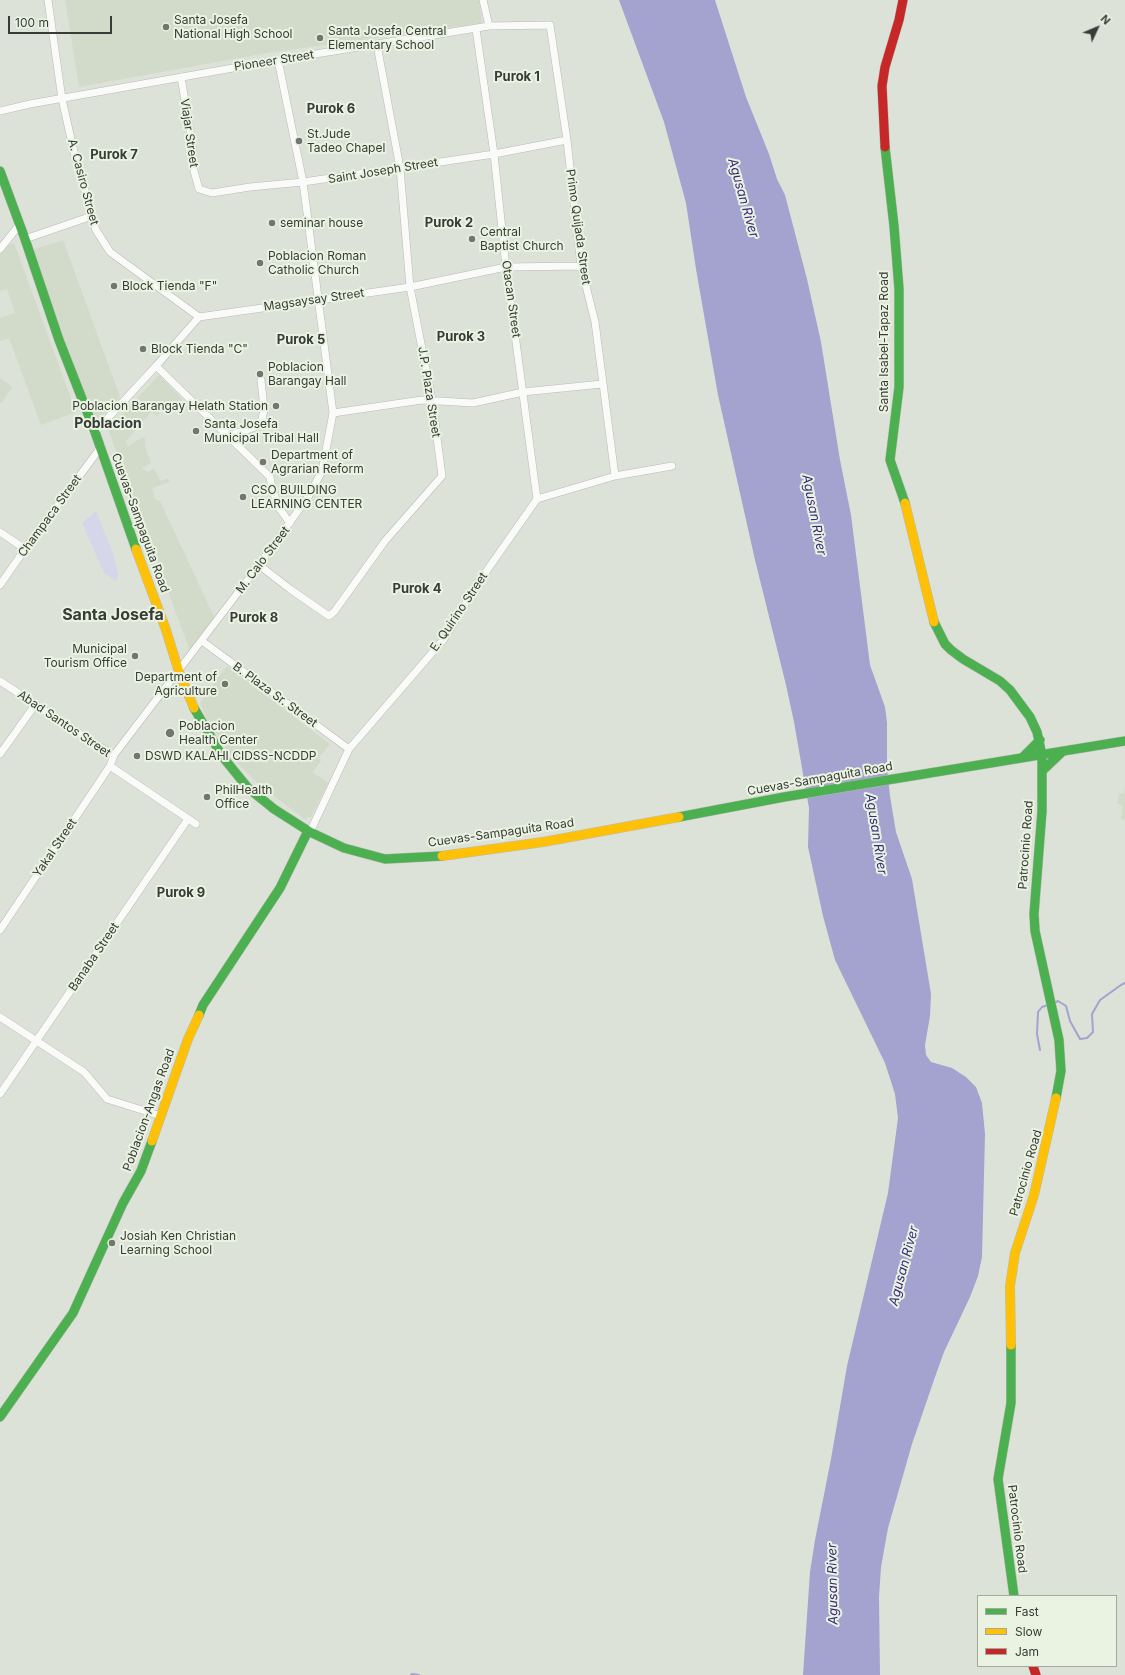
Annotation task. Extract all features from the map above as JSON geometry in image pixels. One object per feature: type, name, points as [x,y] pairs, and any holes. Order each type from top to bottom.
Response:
[{"type":"street","name":"A. Casiro Street","points":[[48,0],[62,99],[74,152],[96,230],[110,252],[199,317]]},
{"type":"street","points":[[483,0],[489,26]]},
{"type":"street","name":"Santa Isabel-Tapaz Road","points":[[903,0],[899,20],[885,67],[882,86],[883,130],[894,226],[899,290],[899,387],[890,460],[909,516],[930,609],[936,628],[945,644],[951,650],[1000,681],[1010,690],[1030,718],[1040,741],[1042,756]]},
{"type":"street","name":"Pioneer Street","points":[[0,112],[181,77],[489,26],[550,25]]},
{"type":"street","name":"Primo Quijada Street","points":[[550,25],[567,140],[581,266],[595,322],[615,476]]},
{"type":"street","name":"Otacan Street","points":[[476,29],[494,154],[506,267],[524,392],[537,499]]},
{"type":"street","name":"J.P. Plaza Street","points":[[259,566],[329,616],[334,612],[385,541],[442,476],[432,400],[410,287],[400,168],[377,45]]},
{"type":"street","name":"M. Calo Street","points":[[179,672],[308,498],[322,471],[333,413],[303,182],[278,60]]},
{"type":"street","name":"Viajar Street","points":[[181,77],[192,142],[194,171],[199,189]]},
{"type":"street","name":"Saint Joseph Street","points":[[199,189],[212,193],[250,187],[303,182],[494,154],[567,140]]},
{"type":"street","name":"Cuevas-Sampaguita Road","points":[[0,171],[26,240],[60,340],[101,447],[166,630],[179,672],[202,724],[231,769],[248,788],[265,802],[309,832],[344,848],[380,858],[451,855],[543,842],[784,797],[927,773],[1042,756],[1125,741]]},
{"type":"street","points":[[26,240],[92,216]]},
{"type":"street","points":[[0,249],[20,224]]},
{"type":"street","name":"Magsaysay Street","points":[[199,317],[410,287],[506,267],[581,266]]},
{"type":"street","points":[[95,432],[199,317]]},
{"type":"street","points":[[156,366],[270,476],[272,488],[280,508],[290,523]]},
{"type":"street","points":[[224,432],[230,435],[241,432],[254,427],[262,420],[264,410],[260,380]]},
{"type":"street","points":[[333,413],[411,401],[432,400],[473,403],[524,392],[602,384]]},
{"type":"street","name":"Champaca Street","points":[[0,585],[101,447]]},
{"type":"street","points":[[537,499],[615,476],[672,466]]},
{"type":"street","name":"E. Quirino Street","points":[[309,832],[349,749],[444,639],[476,586],[537,499]]},
{"type":"street","points":[[0,532],[25,549]]},
{"type":"street","name":"B. Plaza Sr. Street","points":[[202,641],[349,749]]},
{"type":"street","points":[[114,755],[179,672]]},
{"type":"street","name":"Abad Santos Street","points":[[0,681],[114,755],[110,766],[196,824]]},
{"type":"street","points":[[0,754],[35,705]]},
{"type":"street","points":[[1040,741],[1061,752],[1042,770],[1023,758],[1040,741]]},
{"type":"street","name":"Patrocinio Road","points":[[1014,1595],[998,1479],[1011,1403],[1012,1375],[1010,1286],[1014,1253],[1035,1190],[1052,1120],[1061,1071],[1059,1040],[1035,931],[1034,914],[1042,811],[1042,756]]},
{"type":"street","name":"Yakal Street","points":[[0,930],[110,766]]},
{"type":"street","name":"Banaba Street","points":[[0,1094],[188,819]]},
{"type":"street","name":"Poblacion-Angas Road","points":[[0,1417],[73,1313],[123,1202],[140,1171],[186,1045],[203,1005],[280,888],[309,832]]},
{"type":"street","points":[[0,1018],[84,1072],[107,1099],[161,1116]]},
{"type":"shaded area","name":"Santa Josefa National High School","points":[[65,0],[479,0],[482,23],[267,53],[79,87]]},
{"type":"shaded area","points":[[63,240],[120,397],[94,425],[29,251]]},
{"type":"shaded area","points":[[14,243],[76,412],[41,425],[9,338],[0,341],[0,318],[15,313],[7,289],[0,291],[0,251],[3,247]]},
{"type":"shaded area","points":[[159,375],[182,399],[167,414],[162,410],[157,416],[151,412],[126,441],[128,446],[143,437],[145,438],[145,446],[151,463],[142,468],[147,472],[154,469],[161,481],[168,478],[170,482],[152,488],[155,499],[160,501],[215,619],[190,651],[108,429]]},
{"type":"shaded area","points":[[0,378],[13,387],[1,403],[0,403]]},
{"type":"shaded area","points":[[96,511],[114,556],[118,575],[116,581],[104,573],[82,523]]},
{"type":"shaded area","points":[[227,666],[330,744],[319,758],[321,761],[313,772],[328,783],[311,817],[307,817],[306,820],[262,787],[241,767],[224,746],[206,717],[200,703]]},
{"type":"shaded area","points":[[1125,786],[1125,820],[1121,819],[1122,805],[1117,804],[1119,793],[1124,794]]},
{"type":"water","name":"Agusan River","points":[[619,0],[715,0],[746,97],[769,154],[777,179],[785,195],[807,279],[821,342],[840,460],[851,515],[870,665],[885,707],[887,723],[887,768],[890,796],[896,832],[912,879],[931,994],[930,1016],[925,1045],[926,1055],[931,1062],[952,1068],[966,1077],[976,1087],[982,1103],[985,1134],[982,1257],[978,1276],[970,1297],[944,1352],[935,1377],[912,1444],[888,1528],[881,1567],[879,1597],[880,1675],[803,1675],[810,1572],[815,1540],[847,1366],[888,1193],[898,1118],[895,1094],[885,1063],[835,960],[823,916],[808,847],[809,808],[794,722],[755,560],[718,395],[686,203],[664,122]]},
{"type":"waterway","points":[[1054,1003],[1058,1001],[1066,1006],[1070,1021],[1080,1039],[1087,1038],[1093,1032],[1092,1014],[1100,1000],[1125,983]]},
{"type":"waterway","points":[[1040,1050],[1037,1034],[1038,1012],[1042,1007],[1048,1005]]},
{"type":"waterway","points":[[411,1675],[419,1675]]},
{"type":"traffic: fast","points":[[885,147],[894,226],[899,289],[899,387],[890,460],[905,503]]},
{"type":"traffic: fast","points":[[0,171],[59,340],[95,432],[136,549]]},
{"type":"traffic: fast","points":[[934,622],[945,644],[951,650],[1000,681],[1010,690],[1030,717],[1037,732],[1042,755],[1042,811],[1034,914],[1035,931],[1059,1040],[1061,1071],[1056,1098]]},
{"type":"traffic: fast","points":[[194,708],[222,756],[248,788],[274,809],[310,832],[344,848],[385,859],[442,856]]},
{"type":"traffic: fast","points":[[1022,758],[1040,740]]},
{"type":"traffic: fast","points":[[679,817],[784,797],[1125,741]]},
{"type":"traffic: fast","points":[[1042,771],[1062,752]]},
{"type":"traffic: fast","points":[[199,1015],[203,1005],[280,888],[308,831]]},
{"type":"traffic: fast","points":[[0,1417],[73,1313],[123,1203],[141,1171],[152,1141]]},
{"type":"traffic: fast","points":[[1011,1345],[1011,1403],[998,1479],[1014,1595]]},
{"type":"traffic: slow","points":[[905,503],[934,622]]},
{"type":"traffic: slow","points":[[136,549],[166,630],[179,672],[194,708]]},
{"type":"traffic: slow","points":[[442,856],[543,842],[679,817]]},
{"type":"traffic: slow","points":[[152,1141],[188,1039],[199,1015]]},
{"type":"traffic: slow","points":[[1011,1345],[1010,1286],[1015,1253],[1034,1195],[1056,1098]]},
{"type":"traffic: jam","points":[[885,147],[882,86],[885,67],[899,20],[903,0]]},
{"type":"traffic: jam","points":[[1033,1667],[1036,1675]]},
{"type":"place","name":"Santa Josefa National High School","points":[[166,27]]},
{"type":"place","name":"Santa Josefa Central Elementary School","points":[[320,38]]},
{"type":"place","name":"St.Jude Tadeo Chapel","points":[[299,141]]},
{"type":"place","name":"seminar house","points":[[272,223]]},
{"type":"place","name":"Central Baptist Church","points":[[472,239]]},
{"type":"place","name":"Poblacion Roman Catholic Church","points":[[260,263]]},
{"type":"place","name":"Block Tienda \"F\"","points":[[114,286]]},
{"type":"place","name":"Block Tienda \"C\"","points":[[143,349]]},
{"type":"place","name":"Poblacion Barangay Hall","points":[[260,374]]},
{"type":"place","name":"Poblacion Barangay Helath Station","points":[[276,406]]},
{"type":"place","name":"Santa Josefa Municipal Tribal Hall","points":[[196,431]]},
{"type":"place","name":"Department of Agrarian Reform","points":[[263,462]]},
{"type":"place","name":"CSO BUILDING LEARNING CENTER","points":[[243,497]]},
{"type":"place","name":"Municipal Tourism Office","points":[[135,656]]},
{"type":"place","name":"Department of Agriculture","points":[[225,684]]},
{"type":"place","name":"Poblacion Health Center","points":[[170,733]]},
{"type":"place","name":"DSWD KALAHI CIDSS-NCDDP","points":[[137,756]]},
{"type":"place","name":"PhilHealth Office","points":[[207,797]]},
{"type":"place","name":"Josiah Ken Christian Learning School","points":[[112,1243]]},
{"type":"district","name":"Purok 1","points":[[517,77]]},
{"type":"district","name":"Purok 6","points":[[331,109]]},
{"type":"district","name":"Purok 7","points":[[114,155]]},
{"type":"district","name":"Purok 2","points":[[449,223]]},
{"type":"district","name":"Purok 3","points":[[461,337]]},
{"type":"district","name":"Purok 5","points":[[301,340]]},
{"type":"district","name":"Poblacion","points":[[108,424]]},
{"type":"district","name":"Purok 4","points":[[417,589]]},
{"type":"district","name":"Santa Josefa","points":[[113,615]]},
{"type":"district","name":"Purok 8","points":[[254,618]]},
{"type":"district","name":"Purok 9","points":[[181,893]]}]
